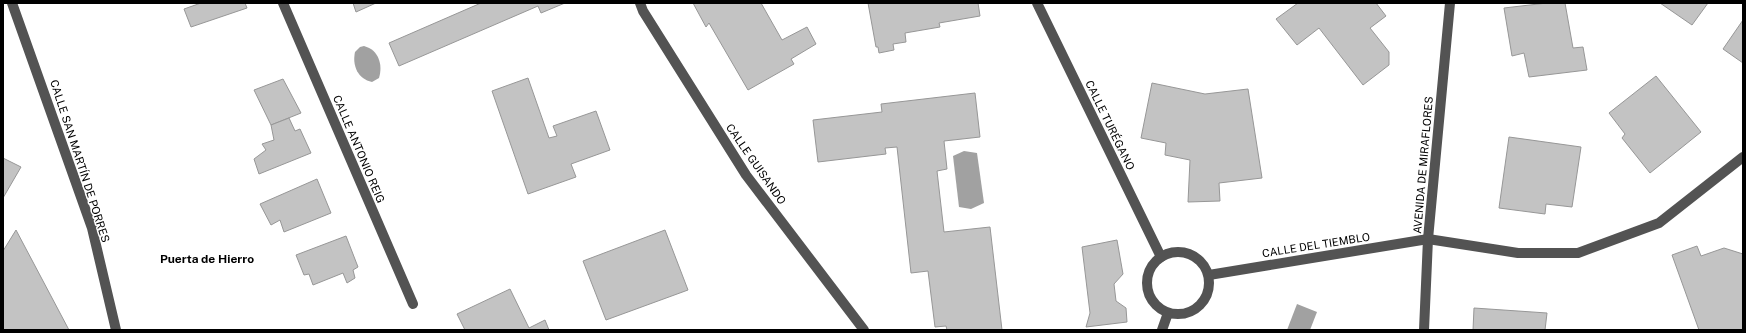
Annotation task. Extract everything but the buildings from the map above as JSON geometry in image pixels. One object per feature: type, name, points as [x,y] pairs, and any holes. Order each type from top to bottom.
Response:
[{"type":"street","name":"CALLE SAN MARTÍN DE PORRES","points":[[12,3],[92,228],[116,330]]},
{"type":"street","name":"CALLE ANTONIO REIG","points":[[284,3],[413,304]]},
{"type":"street","name":"CALLE GUISANDO","points":[[640,3],[643,11],[746,175],[864,330]]},
{"type":"street","name":"CALLE TURÉGANO","points":[[1037,3],[1161,257]]},
{"type":"street","name":"AVENIDA DE MIRAFLORES","points":[[1424,330],[1428,239],[1450,3]]},
{"type":"street","name":"CALLE DEL TIEMBLO","points":[[1209,275],[1428,239],[1518,253],[1578,253],[1659,223],[1743,157]]},
{"type":"street","points":[[1175,252],[1190,254],[1198,259],[1205,266],[1209,275],[1210,285],[1208,294],[1203,303],[1187,314],[1178,315],[1159,309],[1152,302],[1147,287],[1149,272],[1153,263],[1161,257],[1175,252]]},
{"type":"street","points":[[1162,330],[1168,313]]},
{"type":"shaded area","points":[[364,46],[376,54],[380,63],[379,78],[372,82],[363,78],[355,67],[355,52],[360,47]]},
{"type":"shaded area","points":[[964,151],[977,153],[984,203],[971,209],[959,207],[953,156]]},
{"type":"shaded area","points":[[1297,304],[1317,312],[1310,330],[1287,330]]},
{"type":"district","name":"Puerta de Hierro","points":[[207,259]]}]
